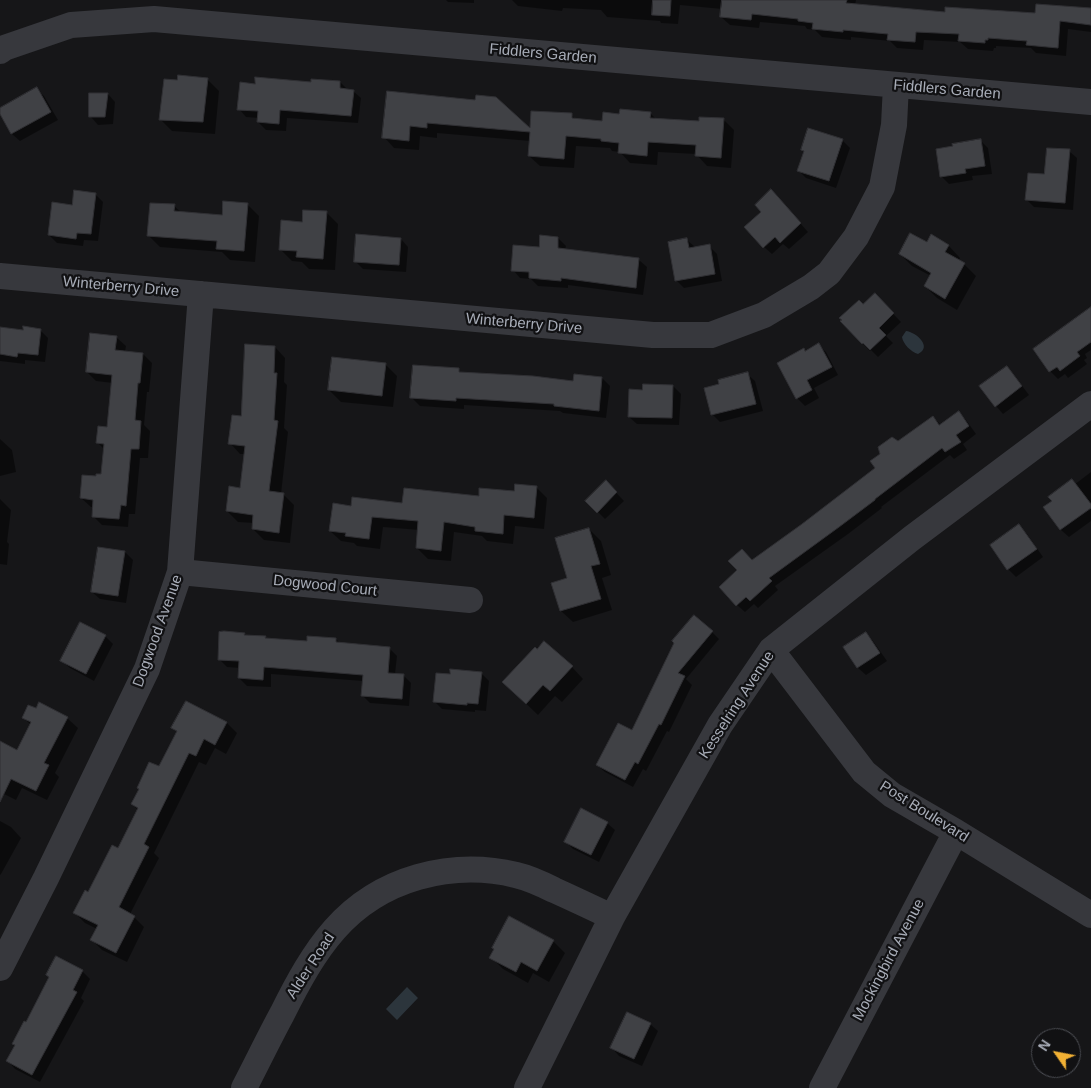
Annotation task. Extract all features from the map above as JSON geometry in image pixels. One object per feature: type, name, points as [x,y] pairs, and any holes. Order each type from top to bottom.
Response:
[{"type":"street","name":"Fiddlers Garden","points":[[0,51],[70,25],[154,19],[1091,102]]},
{"type":"street","name":"Winterberry Drive","points":[[0,276],[653,335],[711,334],[764,315],[811,287],[828,273],[856,237],[882,187],[894,125],[896,85]]},
{"type":"street","name":"Dogwood Avenue","points":[[0,968],[46,878],[147,669],[180,572],[201,294]]},
{"type":"street","name":"Kesselring Avenue","points":[[527,1088],[612,917],[720,725],[771,650],[912,538],[1091,404]]},
{"type":"street","name":"Dogwood Court","points":[[180,572],[470,600]]},
{"type":"street","name":"Post Boulevard","points":[[771,650],[864,772],[892,795],[1091,915]]},
{"type":"street","name":"Mockingbird Avenue","points":[[822,1088],[956,832]]},
{"type":"street","name":"Alder Road","points":[[244,1088],[299,979],[319,948],[339,923],[358,906],[382,891],[408,880],[435,872],[461,869],[487,870],[517,875],[542,884],[612,917]]},
{"type":"shaded area","points":[[906,331],[914,334],[921,340],[924,348],[918,354],[910,350],[904,342],[902,337]]},
{"type":"shaded area","points":[[407,987],[418,998],[397,1020],[386,1009]]},
{"type":"building","points":[[653,0],[671,0],[670,16],[652,15]]},
{"type":"building","points":[[722,0],[847,0],[846,3],[945,12],[945,7],[1035,13],[1036,4],[1091,8],[1091,25],[1060,21],[1058,48],[1026,45],[1027,41],[988,38],[988,40],[985,40],[985,43],[958,41],[959,34],[916,32],[915,42],[887,40],[888,34],[812,29],[813,23],[798,21],[798,19],[752,14],[751,20],[720,17]]},
{"type":"building","points":[[178,75],[208,78],[203,122],[159,120],[164,79],[177,80]]},
{"type":"building","points":[[255,77],[311,82],[311,79],[340,81],[340,88],[354,90],[351,116],[280,110],[279,124],[257,122],[258,111],[237,110],[240,82],[255,84]]},
{"type":"building","points":[[37,87],[51,112],[11,134],[0,114],[0,108]]},
{"type":"building","points":[[387,91],[475,100],[476,95],[496,97],[530,128],[531,111],[572,113],[572,118],[602,121],[603,112],[619,114],[620,109],[651,112],[650,118],[699,121],[699,117],[724,118],[721,158],[695,156],[696,145],[648,142],[647,156],[618,153],[619,143],[601,141],[601,139],[566,136],[564,159],[528,156],[530,132],[427,123],[427,128],[410,126],[409,141],[382,138]]},
{"type":"building","points":[[89,93],[108,93],[105,117],[89,117]]},
{"type":"building","points":[[808,128],[843,139],[829,181],[797,171],[804,151],[801,150]]},
{"type":"building","points":[[981,139],[985,166],[965,169],[966,173],[940,177],[936,149]]},
{"type":"building","points":[[1047,148],[1070,149],[1065,203],[1025,200],[1028,173],[1044,174]]},
{"type":"building","points":[[771,189],[801,223],[780,243],[775,237],[763,248],[744,227],[761,212],[755,205]]},
{"type":"building","points":[[74,190],[96,193],[91,234],[77,233],[76,239],[48,235],[52,202],[72,205]]},
{"type":"building","points":[[223,201],[248,203],[244,251],[216,249],[217,241],[147,236],[150,203],[175,204],[174,211],[222,215]]},
{"type":"building","points":[[303,210],[327,211],[323,259],[296,257],[297,251],[279,250],[281,220],[302,222]]},
{"type":"building","points":[[910,233],[927,242],[931,234],[949,245],[945,252],[965,263],[945,299],[924,286],[931,273],[899,254]]},
{"type":"building","points":[[356,234],[401,238],[399,265],[354,262]]},
{"type":"building","points":[[540,235],[558,237],[558,248],[639,258],[636,288],[561,278],[561,281],[529,278],[529,272],[511,271],[513,245],[539,247]]},
{"type":"building","points":[[687,238],[689,248],[710,244],[715,274],[675,281],[668,242]]},
{"type":"building","points":[[875,293],[894,313],[879,328],[886,335],[870,350],[862,344],[839,318],[859,300],[863,304]]},
{"type":"building","points":[[1091,307],[1091,342],[1077,352],[1080,356],[1060,371],[1057,367],[1049,372],[1033,349]]},
{"type":"building","points":[[23,326],[41,329],[38,355],[18,353],[17,357],[0,354],[0,327],[23,330]]},
{"type":"building","points":[[90,333],[117,336],[115,350],[143,353],[135,420],[141,421],[139,449],[131,449],[126,506],[121,505],[119,519],[92,517],[93,500],[80,498],[82,475],[96,476],[96,474],[101,474],[104,444],[96,443],[98,426],[107,427],[112,375],[86,372]]},
{"type":"building","points":[[819,343],[832,367],[807,380],[812,390],[796,399],[777,363],[804,348],[805,351]]},
{"type":"building","points":[[245,344],[275,346],[274,373],[277,373],[274,420],[278,421],[269,491],[284,493],[279,533],[252,529],[253,515],[226,511],[229,486],[240,488],[245,446],[228,444],[232,415],[241,416]]},
{"type":"building","points":[[332,357],[386,363],[382,396],[328,390]]},
{"type":"building","points":[[413,365],[459,368],[459,372],[533,376],[573,381],[574,374],[602,377],[599,411],[554,406],[554,404],[456,398],[456,401],[410,398]]},
{"type":"building","points":[[1007,366],[1022,386],[995,407],[979,386]]},
{"type":"building","points":[[748,372],[756,404],[711,415],[704,388],[719,384],[718,380]]},
{"type":"building","points":[[643,384],[673,385],[672,418],[628,417],[629,389],[642,390]]},
{"type":"building","points":[[959,411],[969,426],[956,435],[961,442],[945,452],[942,448],[769,578],[772,581],[750,601],[746,597],[736,606],[719,587],[737,570],[728,561],[742,549],[752,560],[875,468],[870,461],[880,454],[878,447],[892,437],[898,441],[933,416],[939,425]]},
{"type":"building","points":[[1072,479],[1091,504],[1091,508],[1060,530],[1043,507],[1052,501],[1048,497]]},
{"type":"building","points":[[606,480],[617,492],[597,513],[585,501]]},
{"type":"building","points":[[515,484],[537,486],[534,518],[504,515],[503,534],[475,531],[475,527],[444,522],[441,551],[416,548],[418,521],[372,517],[369,539],[345,536],[346,533],[329,531],[333,503],[351,506],[352,497],[402,503],[404,488],[479,496],[479,488],[514,491]]},
{"type":"building","points":[[1019,524],[1037,549],[1007,570],[990,545]]},
{"type":"building","points":[[589,528],[600,564],[591,566],[601,599],[560,611],[551,583],[567,578],[555,538]]},
{"type":"building","points":[[98,547],[125,551],[118,596],[91,592]]},
{"type":"building","points":[[694,615],[713,631],[678,673],[685,676],[661,725],[659,724],[638,764],[635,762],[625,780],[596,765],[618,723],[632,730],[674,643],[672,641]]},
{"type":"building","points":[[80,622],[106,635],[86,674],[60,661]]},
{"type":"building","points":[[219,632],[245,633],[244,635],[266,636],[265,638],[307,641],[307,636],[336,638],[336,642],[390,647],[388,673],[404,674],[402,699],[361,696],[363,675],[264,667],[263,680],[238,678],[239,661],[218,660]]},
{"type":"building","points":[[866,632],[880,653],[857,668],[843,647]]},
{"type":"building","points":[[544,641],[573,666],[550,691],[543,685],[526,704],[502,682],[535,647],[537,649]]},
{"type":"building","points":[[450,669],[482,672],[478,704],[433,702],[436,673],[450,674]]},
{"type":"building","points":[[186,701],[227,722],[215,745],[204,739],[196,756],[189,753],[144,844],[149,847],[119,907],[135,916],[116,953],[90,940],[98,925],[73,913],[85,890],[88,892],[112,845],[118,848],[138,808],[131,804],[149,762],[159,766],[177,731],[171,728]]},
{"type":"building","points":[[39,702],[68,717],[44,763],[49,765],[36,791],[11,779],[0,802],[0,741],[17,750],[31,722],[22,718],[28,705],[36,708]]},
{"type":"building","points":[[581,808],[608,822],[591,855],[564,842]]},
{"type":"building","points":[[509,916],[554,940],[537,971],[521,962],[516,972],[489,958],[494,949],[492,948]]},
{"type":"building","points":[[56,956],[83,970],[73,990],[77,992],[32,1075],[6,1061],[15,1045],[12,1044],[24,1021],[26,1022],[49,977],[46,975]]},
{"type":"building","points":[[627,1012],[651,1023],[634,1059],[610,1048]]}]
